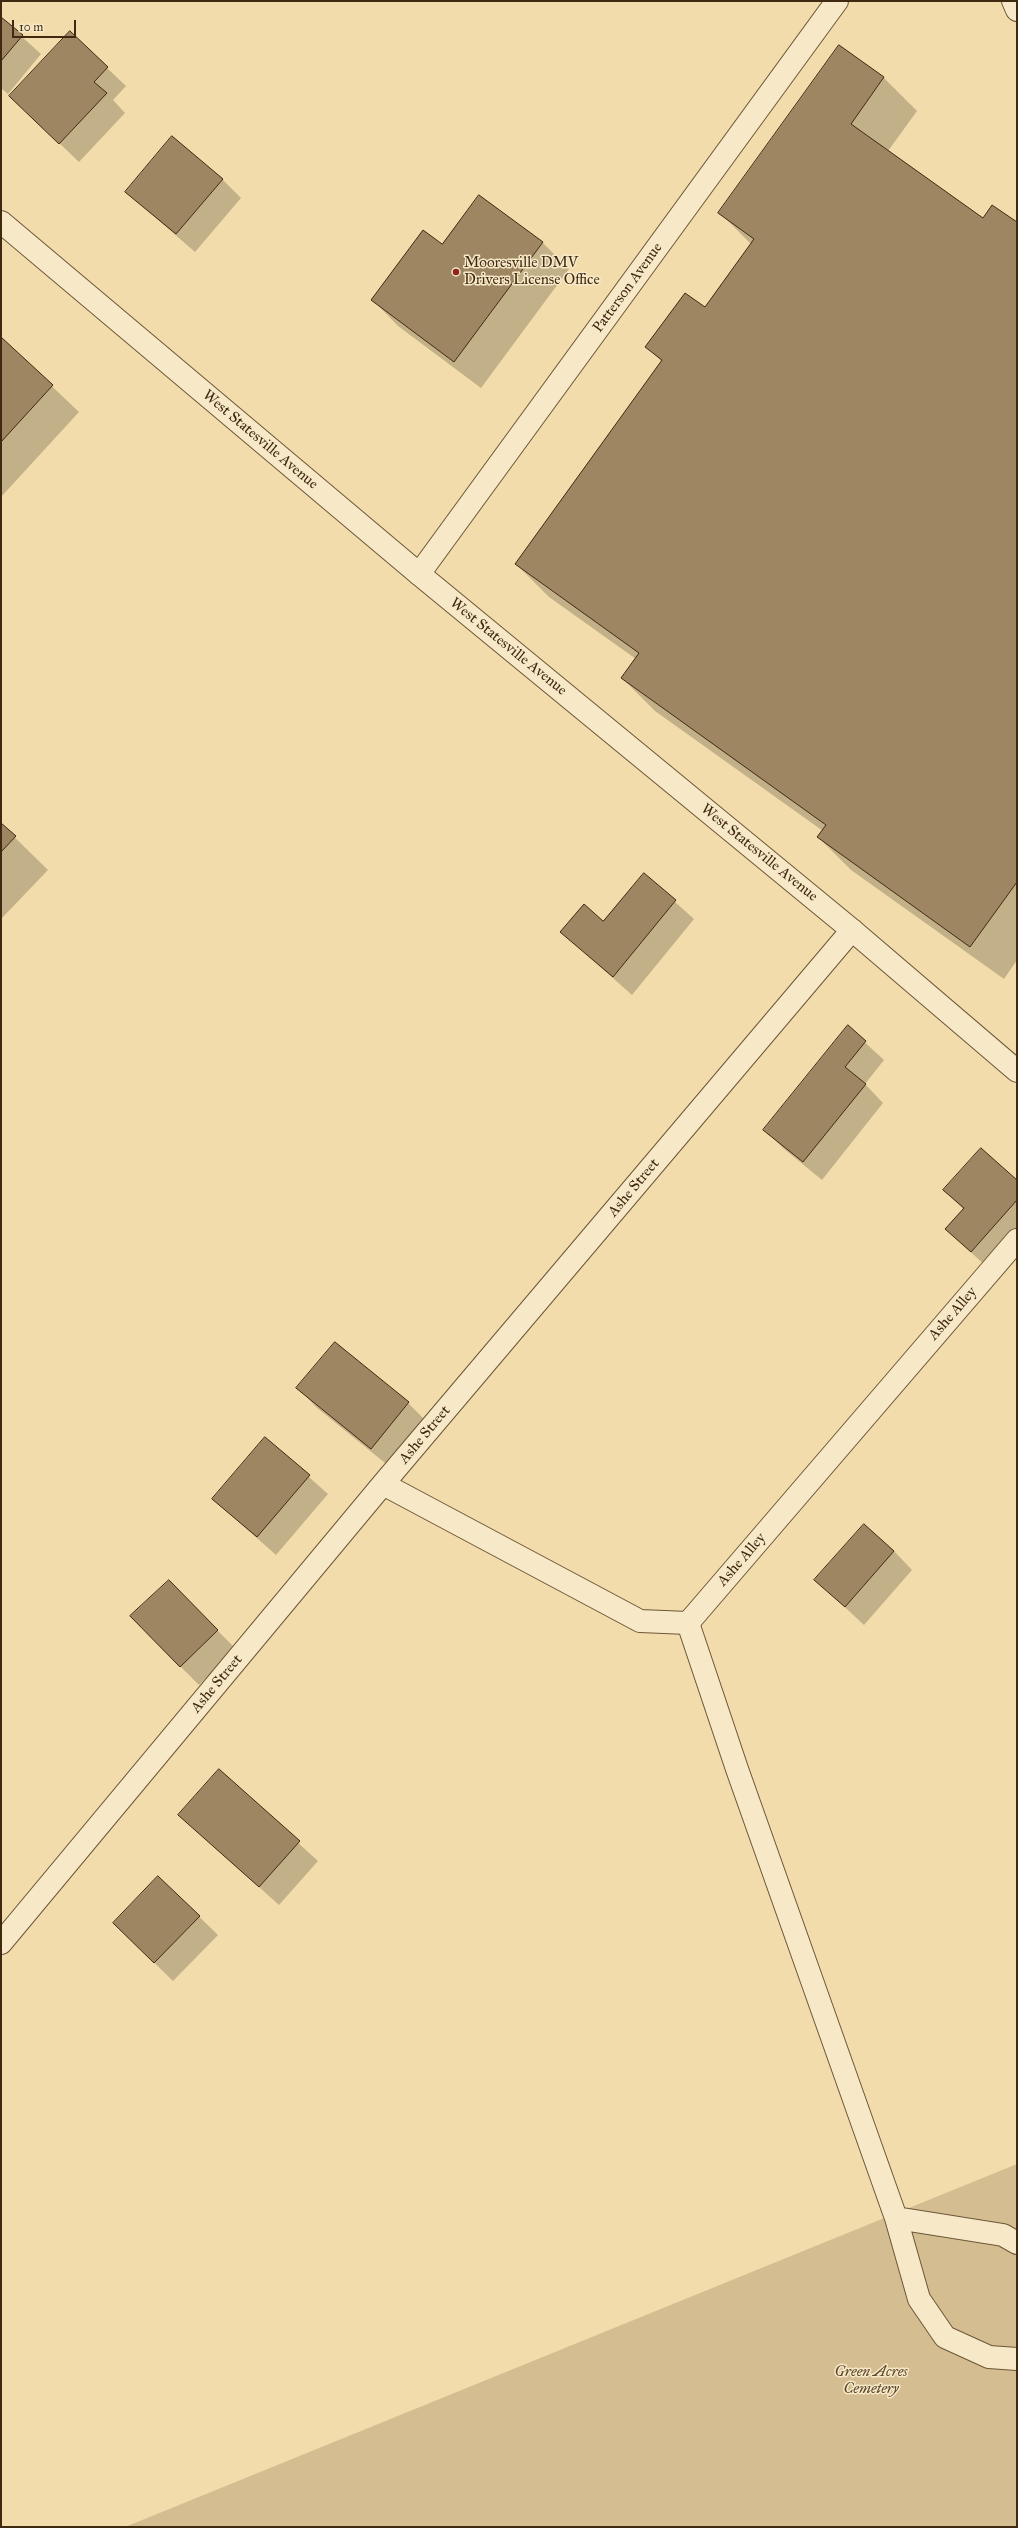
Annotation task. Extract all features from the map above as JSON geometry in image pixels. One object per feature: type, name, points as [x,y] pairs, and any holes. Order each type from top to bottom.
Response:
[{"type":"street","name":"Patterson Avenue","points":[[419,574],[837,1]]},
{"type":"street","points":[[1013,1],[1017,10]]},
{"type":"street","name":"West Statesville Avenue","points":[[1,222],[419,574],[852,930],[1017,1071]]},
{"type":"street","name":"Ashe Street","points":[[1,1944],[383,1484],[852,930]]},
{"type":"street","name":"Ashe Alley","points":[[688,1623],[1017,1240]]},
{"type":"street","points":[[383,1484],[640,1621],[688,1623],[737,1769],[896,2218],[919,2300],[945,2337],[989,2357],[1017,2359]]},
{"type":"street","points":[[896,2218],[1003,2235],[1017,2243]]},
{"type":"green space","name":"Green Acres Cemetery","points":[[1017,2164],[1017,2527],[125,2527]]},
{"type":"building","points":[[1,17],[23,35],[1,61]]},
{"type":"building","points":[[70,31],[108,67],[94,82],[107,93],[59,144],[9,96]]},
{"type":"building","points":[[839,45],[884,77],[851,124],[983,218],[992,205],[1017,222],[1017,882],[970,947],[817,837],[826,825],[621,678],[639,653],[515,564],[662,360],[645,347],[685,293],[705,307],[754,239],[718,213]]},
{"type":"building","points":[[172,136],[223,179],[176,234],[125,192]]},
{"type":"building","name":"Mooresville DMV Drivers License Office","points":[[479,195],[543,242],[454,362],[371,300],[423,230],[442,244]]},
{"type":"building","points":[[1,337],[53,385],[1,442]]},
{"type":"building","points":[[1,823],[16,836],[1,852]]},
{"type":"building","points":[[644,873],[676,900],[613,977],[560,932],[584,904],[603,921]]},
{"type":"building","points":[[848,1025],[866,1041],[845,1067],[866,1084],[803,1162],[763,1130]]},
{"type":"building","points":[[981,1148],[1017,1180],[1017,1200],[971,1252],[945,1229],[964,1208],[943,1190]]},
{"type":"building","points":[[335,1342],[409,1402],[371,1449],[296,1388]]},
{"type":"building","points":[[265,1437],[310,1475],[257,1537],[212,1499]]},
{"type":"building","points":[[864,1524],[894,1551],[845,1607],[814,1580]]},
{"type":"building","points":[[169,1580],[218,1630],[180,1667],[130,1616]]},
{"type":"building","points":[[219,1769],[300,1841],[259,1887],[178,1815]]},
{"type":"building","points":[[158,1876],[200,1916],[154,1963],[113,1923]]},
{"type":"place","name":"Mooresville DMV Drivers License Office","points":[[456,272]]}]
